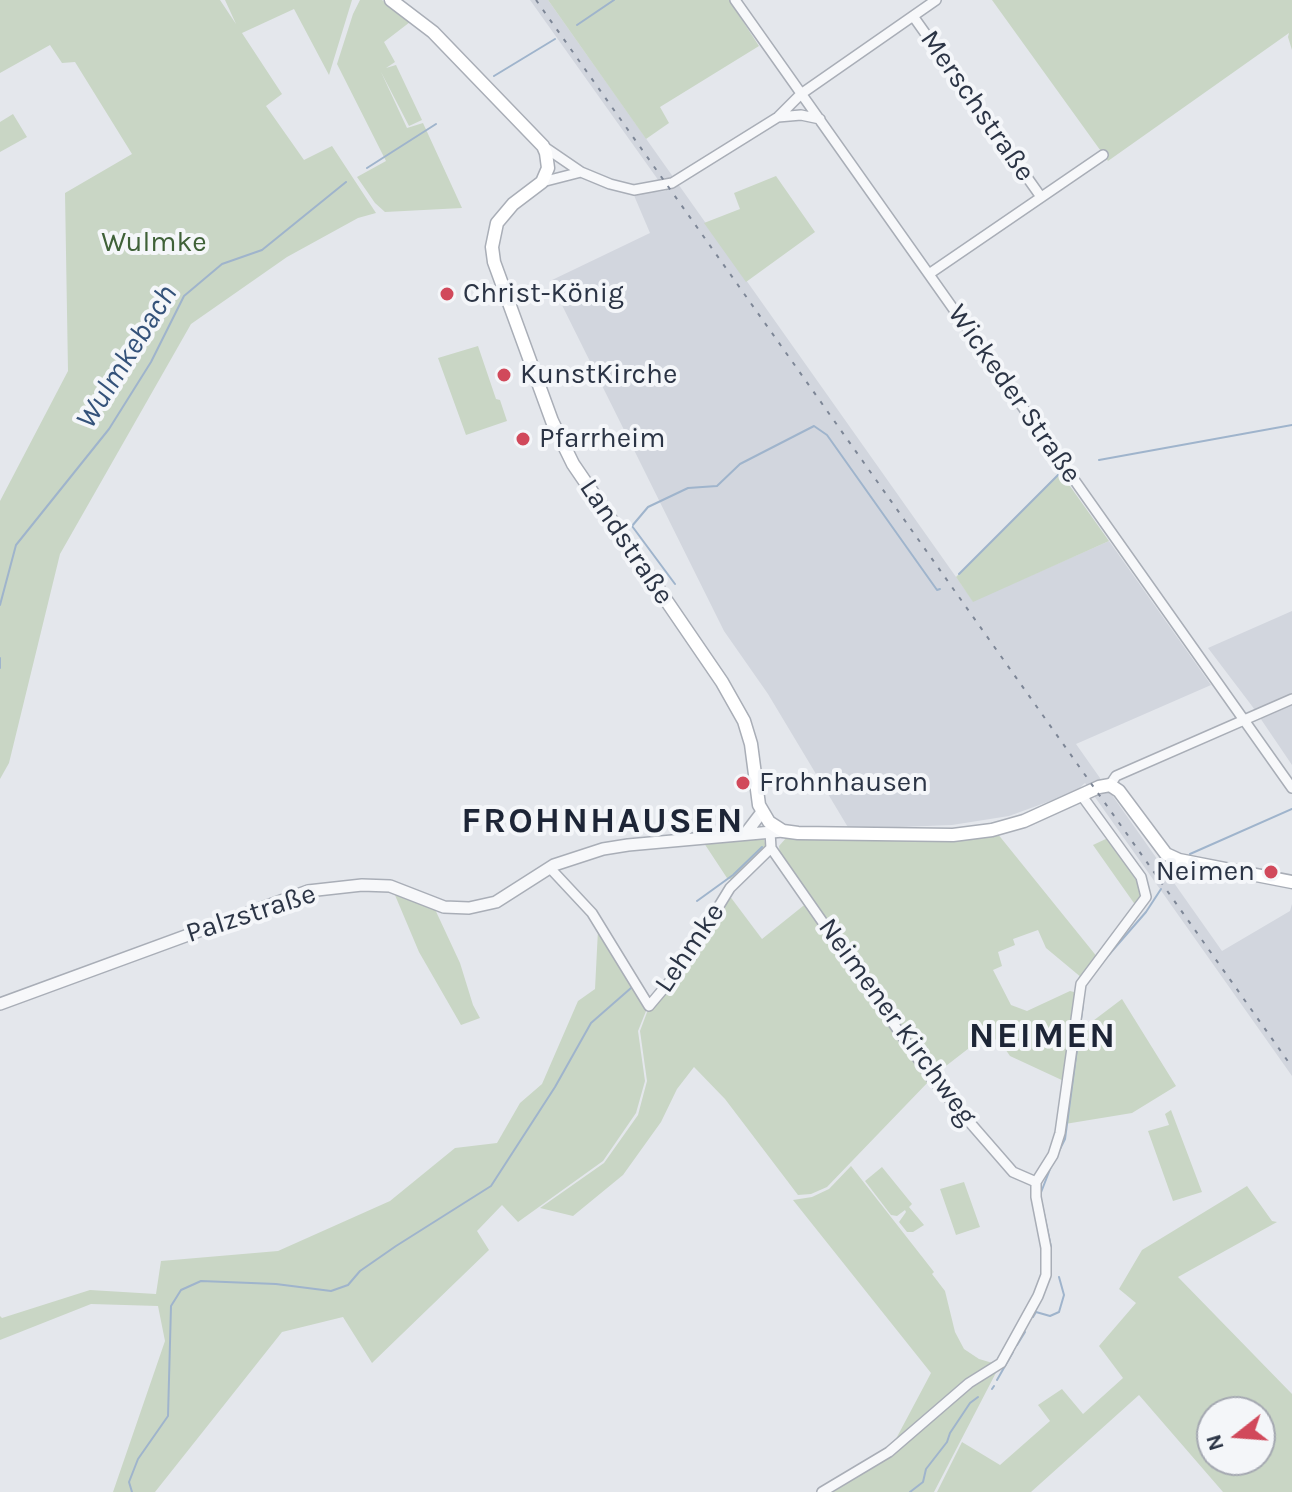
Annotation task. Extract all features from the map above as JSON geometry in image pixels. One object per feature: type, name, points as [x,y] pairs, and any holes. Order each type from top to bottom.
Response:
[{"type":"main road","points":[[391,0],[433,32],[543,146],[548,163],[542,182]]},
{"type":"main road","name":"Landstraße","points":[[542,182],[513,204],[497,223],[492,247],[497,272],[555,430],[573,464],[722,682],[744,721],[751,744],[762,812]]},
{"type":"main road","points":[[762,812],[776,831],[825,834],[969,833],[1024,821],[1105,786],[1119,791],[1162,852],[1170,857],[1292,882]]},
{"type":"street","name":"Wickeder Straße","points":[[735,0],[929,274],[1069,463],[1292,788]]},
{"type":"street","name":"Merschstraße","points":[[543,146],[581,172],[610,184],[634,190],[667,185],[778,117],[801,94],[936,0]]},
{"type":"street","name":"Merschstraße","points":[[913,16],[1041,197]]},
{"type":"street","points":[[778,117],[801,115],[820,119]]},
{"type":"street","name":"Merschstraße","points":[[929,274],[1103,155]]},
{"type":"street","points":[[542,182],[581,172]]},
{"type":"street","points":[[1105,786],[1119,775],[1292,699]]},
{"type":"street","points":[[822,1492],[889,1452],[969,1383],[1001,1363],[1025,1323],[1046,1275],[1046,1248],[1036,1182],[1053,1155],[1060,1133],[1081,984],[1146,897],[1141,877],[1082,796]]},
{"type":"street","points":[[746,833],[762,812]]},
{"type":"street","points":[[771,848],[776,831]]},
{"type":"street","name":"Palzstraße","points":[[0,1004],[308,891],[362,885],[390,886],[444,907],[469,908],[496,902],[550,868],[579,856],[628,845],[776,831]]},
{"type":"street","name":"Neimener Kirchweg","points":[[771,848],[932,1079],[1013,1172],[1036,1182]]},
{"type":"street","name":"Lehmke","points":[[550,868],[592,913],[649,1006],[681,968],[730,888],[771,848]]},
{"type":"shaded area","points":[[530,0],[548,0],[973,601],[1109,541],[1211,685],[1076,744],[1222,951],[1290,911],[1292,904],[1292,1076],[1085,783],[1075,792],[1009,816],[952,825],[849,829],[768,694],[724,631],[550,281],[650,233],[633,193],[666,191]]},
{"type":"shaded area","points":[[1292,611],[1292,765],[1208,648]]},
{"type":"green space","name":"Wulmke","points":[[0,0],[220,0],[236,24],[225,0],[352,0],[329,75],[294,9],[242,33],[282,94],[266,106],[304,160],[332,146],[376,213],[358,218],[287,257],[191,324],[60,554],[9,763],[0,779],[0,501],[68,371],[65,193],[132,154],[75,62],[62,63],[50,45],[0,73]]},
{"type":"green space","points":[[360,0],[382,0],[410,22],[384,42],[395,62],[386,68],[396,65],[422,120],[409,126],[381,72],[407,128],[423,123],[462,208],[385,212],[357,177],[386,161],[337,64]]},
{"type":"green space","points":[[548,0],[729,0],[759,46],[660,107],[669,123],[646,139]]},
{"type":"green space","points":[[992,0],[1292,0],[1292,50],[1289,33],[1108,161]]},
{"type":"green space","points":[[13,114],[27,137],[0,152],[0,122]]},
{"type":"green space","points":[[776,176],[815,232],[746,282],[704,223],[740,209],[734,193]]},
{"type":"green space","points":[[478,346],[507,421],[466,435],[438,358]]},
{"type":"green space","points":[[1060,472],[1109,541],[973,602],[956,577]]},
{"type":"green space","points":[[997,833],[1098,958],[1082,978],[1046,948],[1038,930],[1013,939],[1015,945],[998,952],[1002,966],[993,970],[1011,1005],[1027,1011],[1070,991],[1078,993],[1066,1082],[1010,1056],[999,1040],[982,1038],[933,1076],[780,855],[779,846],[787,837]]},
{"type":"green space","points":[[757,836],[764,839],[766,847],[736,881],[727,878],[702,840]]},
{"type":"green space","points":[[1110,837],[1142,884],[1143,898],[1136,906],[1093,845]]},
{"type":"green space","points":[[392,888],[433,905],[460,963],[480,1018],[461,1025],[419,952]]},
{"type":"green space","points":[[729,895],[762,939],[808,902],[931,1079],[827,1187],[811,1194],[798,1195],[725,1099],[694,1067],[677,1089],[661,1122],[623,1175],[573,1216],[540,1208],[604,1163],[638,1115],[647,1081],[640,1031],[649,1007]]},
{"type":"green space","points":[[598,930],[648,1006],[638,1031],[645,1081],[636,1113],[603,1161],[518,1222],[502,1205],[477,1231],[489,1250],[372,1363],[343,1317],[282,1332],[155,1492],[113,1492],[165,1341],[158,1306],[91,1304],[0,1340],[0,1316],[2,1318],[90,1290],[156,1294],[161,1261],[278,1251],[390,1201],[455,1148],[497,1143],[520,1103],[542,1084],[578,1001],[595,989]]},
{"type":"green space","points":[[1122,999],[1176,1086],[1132,1113],[1065,1124],[1077,1033]]},
{"type":"green space","points":[[1171,1110],[1202,1192],[1173,1201],[1148,1131],[1169,1125],[1165,1114]]},
{"type":"green space","points":[[851,1166],[934,1272],[932,1274],[945,1291],[955,1332],[964,1349],[979,1359],[996,1364],[889,1452],[931,1373],[793,1200],[812,1197],[829,1189]]},
{"type":"green space","points":[[882,1167],[912,1204],[909,1207],[924,1225],[913,1232],[907,1232],[899,1222],[905,1210],[897,1216],[891,1215],[865,1181]]},
{"type":"green space","points":[[964,1182],[980,1227],[956,1235],[940,1189]]},
{"type":"green space","points":[[1247,1186],[1272,1221],[1277,1222],[1178,1277],[1292,1394],[1292,1492],[1223,1492],[1209,1476],[1276,1476],[1276,1396],[1196,1396],[1196,1461],[1139,1395],[1031,1492],[937,1492],[962,1442],[1000,1465],[1050,1421],[1038,1405],[1062,1389],[1083,1414],[1123,1378],[1099,1346],[1136,1303],[1119,1289],[1142,1250]]},
{"type":"green space","points":[[1000,1365],[934,1492],[824,1492],[890,1453],[970,1384]]},
{"type":"waterway","name":"Wulmkebach","points":[[577,25],[614,0]]},
{"type":"waterway","name":"Wulmkebach","points":[[494,76],[555,39]]},
{"type":"waterway","name":"Wulmkebach","points":[[367,168],[436,124]]},
{"type":"waterway","name":"Wulmkebach","points":[[0,605],[16,545],[109,429],[151,362],[184,296],[222,264],[262,250],[346,182]]},
{"type":"waterway","points":[[1099,460],[1292,425]]},
{"type":"waterway","points":[[675,584],[632,526],[648,507],[688,488],[717,486],[740,464],[814,426],[827,435],[937,590],[940,589]]},
{"type":"waterway","points":[[959,574],[1060,473]]},
{"type":"waterway","name":"Wulmkebach","points":[[0,658],[0,668]]},
{"type":"waterway","points":[[1190,854],[1292,809]]},
{"type":"waterway","points":[[697,901],[733,875],[762,847]]},
{"type":"waterway","points":[[1106,958],[1146,912],[1161,889]]},
{"type":"waterway","points":[[132,1492],[129,1482],[138,1459],[168,1416],[171,1306],[181,1290],[201,1281],[276,1284],[331,1291],[348,1285],[360,1271],[396,1246],[491,1186],[555,1087],[591,1023],[631,988]]},
{"type":"waterway","points":[[1059,1151],[1065,1139],[1083,1004]]},
{"type":"waterway","points":[[1050,1254],[1040,1195],[1052,1164]]},
{"type":"waterway","points":[[1033,1317],[1036,1312],[1050,1316],[1059,1312],[1064,1295],[1059,1277]]},
{"type":"waterway","points":[[1017,1345],[1025,1332]]},
{"type":"waterway","points":[[997,1380],[1013,1352]]},
{"type":"waterway","points":[[910,1492],[923,1482],[926,1469],[947,1442],[970,1403],[978,1397]]},
{"type":"railway","points":[[536,0],[1292,1067]]},
{"type":"place","name":"Christ-König","points":[[447,294]]},
{"type":"place","name":"KunstKirche","points":[[504,375]]},
{"type":"place","name":"Pfarrheim","points":[[523,439]]},
{"type":"place","name":"Frohnhausen","points":[[743,783]]},
{"type":"place","name":"Neimen","points":[[1271,872]]},
{"type":"district","name":"FROHNHAUSEN","points":[[603,822]]},
{"type":"district","name":"NEIMEN","points":[[1043,1037]]}]
